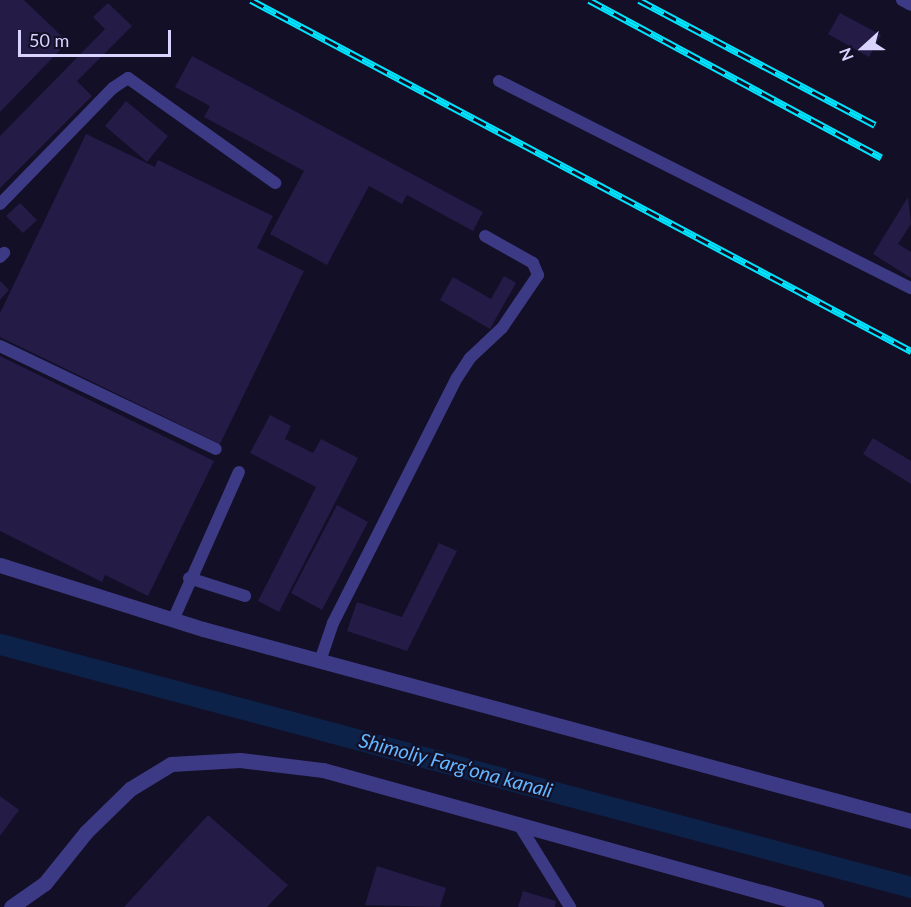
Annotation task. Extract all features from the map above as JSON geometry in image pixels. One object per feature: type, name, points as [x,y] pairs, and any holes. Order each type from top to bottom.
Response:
[{"type":"street","points":[[0,565],[173,620],[911,821]]},
{"type":"street","points":[[11,907],[45,882],[86,832],[130,789],[171,764],[240,760],[323,770],[816,907]]},
{"type":"lane","points":[[902,0],[911,5]]},
{"type":"lane","points":[[0,204],[113,88],[128,78],[275,183]]},
{"type":"lane","points":[[500,81],[911,288]]},
{"type":"lane","points":[[320,661],[333,623],[457,378],[470,358],[501,328],[538,275],[533,263],[485,236]]},
{"type":"lane","points":[[0,346],[216,450]]},
{"type":"lane","points":[[173,620],[189,578],[239,472]]},
{"type":"lane","points":[[189,578],[245,596]]},
{"type":"lane","points":[[518,823],[570,907]]},
{"type":"building","points":[[0,0],[24,0],[68,42],[0,112]]},
{"type":"building","points":[[108,3],[132,26],[77,81],[92,96],[0,188],[0,136],[105,29],[93,17]]},
{"type":"building","points":[[840,13],[881,35],[869,57],[828,34]]},
{"type":"building","points":[[192,56],[483,212],[473,231],[407,195],[402,204],[369,186],[327,265],[270,234],[304,171],[204,117],[210,106],[175,87]]},
{"type":"building","points":[[126,101],[168,136],[147,162],[105,126]]},
{"type":"building","points":[[86,134],[155,167],[158,160],[273,216],[257,248],[304,271],[220,444],[0,337],[0,313]]},
{"type":"building","points":[[908,197],[911,224],[898,244],[911,252],[911,278],[873,254]]},
{"type":"building","points":[[20,203],[37,220],[23,233],[6,216]]},
{"type":"building","points":[[504,276],[516,283],[490,329],[440,300],[453,277],[491,299]]},
{"type":"building","points":[[0,281],[9,290],[0,300]]},
{"type":"building","points":[[0,356],[214,461],[148,596],[105,575],[102,582],[0,531]]},
{"type":"building","points":[[270,415],[291,426],[285,439],[313,453],[321,439],[358,458],[279,612],[258,601],[316,487],[250,453]]},
{"type":"building","points":[[873,438],[911,461],[911,484],[863,454]]},
{"type":"building","points":[[337,505],[368,522],[322,610],[291,593]]},
{"type":"building","points":[[439,543],[457,551],[407,651],[347,631],[357,602],[402,617]]},
{"type":"building","points":[[0,796],[19,810],[0,836]]},
{"type":"building","points":[[208,815],[288,885],[267,907],[124,907]]},
{"type":"building","points":[[377,866],[446,888],[440,907],[365,905]]},
{"type":"building","points":[[523,891],[556,901],[555,907],[518,907]]},
{"type":"waterway","name":"Shimoliy Fargʻona kanali","points":[[0,644],[911,887]]},
{"type":"railway","points":[[251,0],[911,351]]},
{"type":"railway","points":[[589,0],[881,157]]},
{"type":"railway","points":[[639,0],[875,125]]}]
